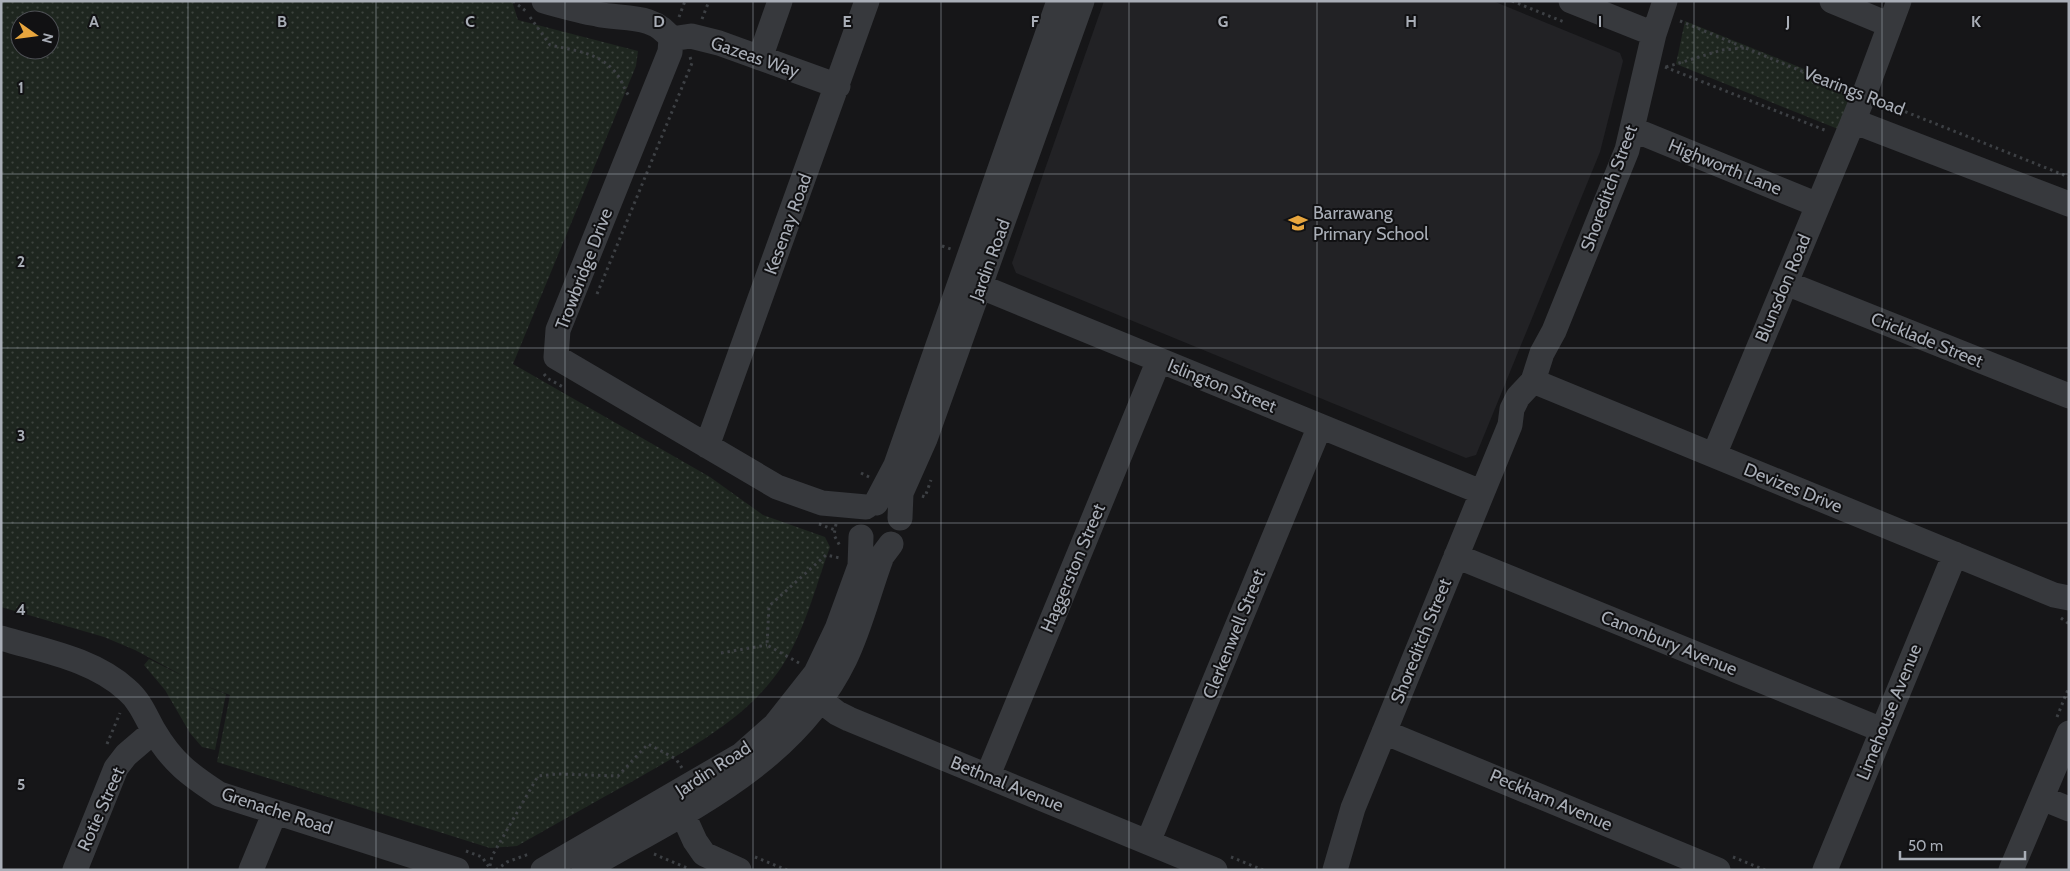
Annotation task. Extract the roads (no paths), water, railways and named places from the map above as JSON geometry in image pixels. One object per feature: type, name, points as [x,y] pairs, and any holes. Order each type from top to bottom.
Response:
[{"type":"street","points":[[544,1],[601,8],[658,25],[676,37]]},
{"type":"street","points":[[760,58],[780,1]]},
{"type":"street","name":"Kesenay Road","points":[[707,446],[867,1]]},
{"type":"street","name":"Jardin Road","points":[[900,518],[901,494],[925,439],[971,283],[1059,1]]},
{"type":"street","name":"Jardin Road","points":[[543,870],[763,761],[791,736],[809,685],[837,629],[860,566],[859,521],[896,465],[971,283],[1082,1]]},
{"type":"street","points":[[1832,1],[1890,24]]},
{"type":"street","name":"Blunsdon Road","points":[[1714,455],[1864,96],[1899,1]]},
{"type":"street","points":[[1569,12],[1667,20]]},
{"type":"street","name":"Shoreditch Street","points":[[1338,866],[1353,808],[1510,425],[1512,409],[1518,398],[1539,383],[1554,331],[1616,178],[1632,128],[1662,66],[1667,20]]},
{"type":"street","name":"Gazeas Way","points":[[676,37],[719,43],[838,86]]},
{"type":"street","name":"Trowbridge Drive","points":[[676,37],[558,330],[556,357],[820,514],[859,521]]},
{"type":"street","name":"Vearings Road","points":[[1853,121],[2069,204]]},
{"type":"street","name":"Highworth Lane","points":[[1632,128],[1818,205]]},
{"type":"street","name":"Islington Street","points":[[971,283],[1481,492]]},
{"type":"street","name":"Cricklade Street","points":[[1786,283],[2069,396]]},
{"type":"street","name":"Haggerston Street","points":[[988,775],[1159,360]]},
{"type":"street","name":"Devizes Drive","points":[[1539,383],[2064,599]]},
{"type":"street","name":"Clerkenwell Street","points":[[1148,842],[1320,426]]},
{"type":"street","points":[[893,508],[900,518],[900,532],[891,544],[878,547],[865,542],[859,521],[893,508]]},
{"type":"street","name":"Jardin Road","points":[[809,685],[845,659],[882,556],[891,544]]},
{"type":"street","name":"Limehouse Avenue","points":[[1825,870],[1955,554]]},
{"type":"street","name":"Canonbury Avenue","points":[[1456,556],[1882,730]]},
{"type":"street","name":"Grenache Road","points":[[1,638],[83,663],[111,677],[129,691],[144,711],[154,731],[169,753],[186,772],[219,794],[275,812],[461,860]]},
{"type":"street","name":"Bethnal Avenue","points":[[809,685],[849,719],[1214,870]]},
{"type":"street","name":"Rotie Street","points":[[75,870],[116,768],[126,754],[154,731]]},
{"type":"street","name":"Peckham Avenue","points":[[1384,732],[1718,870]]},
{"type":"street","points":[[2011,870],[2069,733]]},
{"type":"street","points":[[2042,798],[2069,809]]},
{"type":"street","points":[[678,804],[695,841],[704,854],[739,870]]},
{"type":"street","name":"Jardin Road","points":[[584,870],[678,804]]},
{"type":"street","points":[[251,870],[275,812]]},
{"type":"place","name":"Barrawang Primary School","points":[[1298,223]]}]
